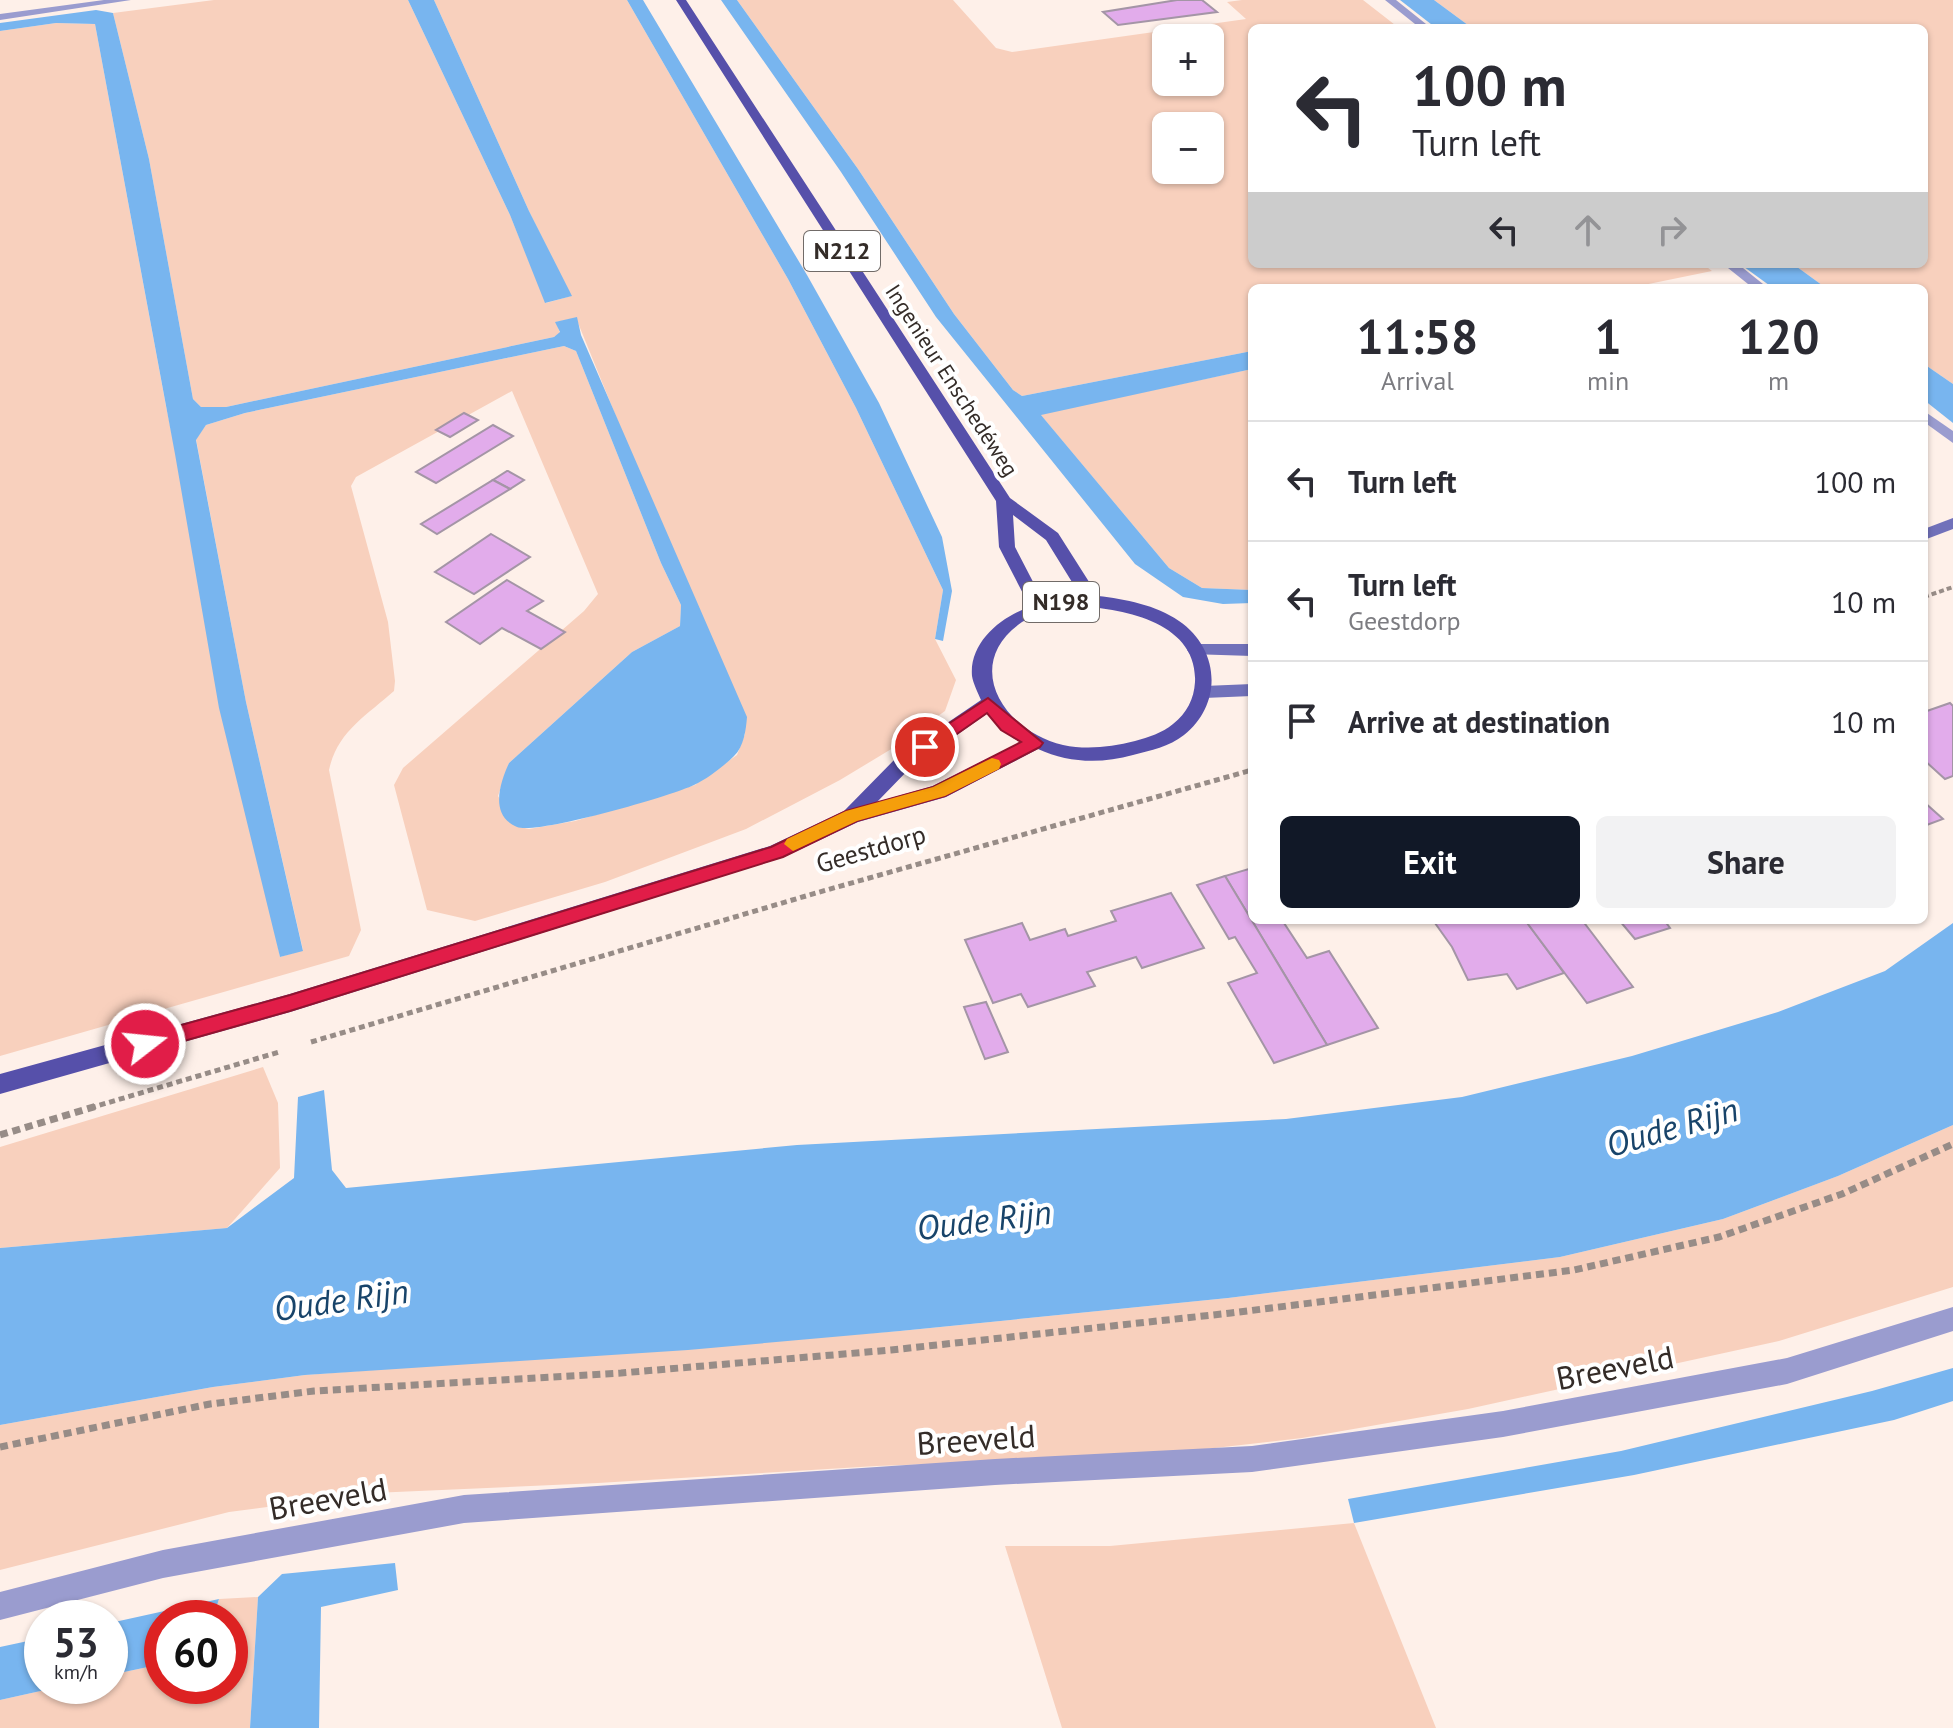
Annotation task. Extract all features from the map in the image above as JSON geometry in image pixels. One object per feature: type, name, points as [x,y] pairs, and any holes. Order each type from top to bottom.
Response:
[{"type":"main road","name":"Ingenieur Enschedéweg","points":[[681,0],[1004,501],[1052,537],[1092,600]]},
{"type":"main road","name":"Ingenieur Enschedéweg","points":[[1004,501],[1007,547],[1038,607]]},
{"type":"main road","points":[[1928,533],[1953,523]]},
{"type":"main road","name":"N198","points":[[988,704],[980,681],[982,657],[993,637],[1013,620],[1038,607],[1092,600],[1142,610],[1182,634],[1196,650]]},
{"type":"main road","points":[[988,704],[1007,726],[1034,743],[1070,753],[1107,756],[1143,749],[1172,735],[1194,715],[1204,692],[1204,671],[1196,650],[1248,650]]},
{"type":"main road","points":[[1204,692],[1248,690]]},
{"type":"main road","name":"Geestdorp","points":[[852,816],[904,762],[988,704]]},
{"type":"main road","name":"Geestdorp","points":[[0,1084],[290,1003],[777,852],[852,816],[939,792],[1034,743]]},
{"type":"street","points":[[0,17],[126,0]]},
{"type":"street","points":[[1390,0],[1421,24]]},
{"type":"street","points":[[1735,268],[1756,284]]},
{"type":"street","points":[[1928,418],[1953,438]]},
{"type":"street","name":"Breeveld","points":[[0,1606],[163,1564],[464,1509],[979,1473],[1252,1459],[1503,1424],[1787,1371],[1953,1319]]},
{"type":"path","points":[[1928,596],[1953,587]]},
{"type":"path","name":"Geestdorp","points":[[302,1045],[831,889],[1248,771]]},
{"type":"path","points":[[0,1135],[287,1049]]},
{"type":"path","points":[[0,1447],[210,1404],[314,1391],[621,1373],[891,1350],[1231,1313],[1574,1270],[1719,1237],[1842,1194],[1953,1144]]},
{"type":"shaded area","points":[[214,0],[408,0],[510,215],[546,303],[571,296],[529,211],[434,0],[627,0],[788,279],[856,408],[943,590],[935,639],[956,680],[945,711],[893,748],[840,780],[746,829],[605,882],[475,921],[427,910],[394,785],[403,768],[584,611],[598,594],[512,391],[356,477],[351,486],[388,622],[395,681],[394,691],[346,735],[329,770],[361,930],[349,956],[0,1056],[0,31],[56,23],[95,24],[166,406],[280,957],[303,950],[246,702],[196,439],[206,425],[245,413],[564,346],[576,351],[661,563],[681,605],[680,626],[632,652],[509,763],[498,796],[516,826],[529,829],[575,821],[695,785],[737,755],[745,734],[576,318],[556,322],[560,333],[554,337],[226,407],[201,407],[193,399],[149,159],[113,13]]},
{"type":"shaded area","points":[[737,0],[953,0],[996,48],[1012,52],[1152,32],[1152,96],[1224,96],[1224,24],[1211,24],[1246,19],[1227,2],[1363,0],[1394,24],[1248,24],[1248,268],[1708,268],[1712,271],[1649,284],[1248,284],[1248,352],[1022,396],[1013,390],[954,314],[858,169]]},
{"type":"shaded area","points":[[1434,0],[1953,0],[1953,384],[1928,367],[1928,284],[1820,284],[1798,268],[1928,268],[1928,24],[1467,24]]},
{"type":"shaded area","points":[[1248,370],[1248,590],[1202,588],[1169,568],[1040,414]]},
{"type":"shaded area","points":[[263,1067],[278,1103],[280,1168],[227,1228],[0,1248],[0,1147]]},
{"type":"shaded area","points":[[1953,1125],[1953,1287],[1779,1341],[1468,1409],[1302,1438],[1144,1456],[877,1466],[373,1493],[229,1512],[0,1570],[0,1425],[213,1387],[305,1375],[900,1331],[1228,1298],[1560,1257],[1723,1219],[1838,1176]]},
{"type":"shaded area","points":[[1354,1523],[1436,1728],[1062,1728],[1005,1546],[1110,1546]]},
{"type":"shaded area","points":[[258,1597],[250,1728],[0,1728],[0,1700],[24,1695],[24,1704],[128,1704],[128,1671],[144,1668],[144,1704],[248,1704],[248,1600],[219,1599]]},
{"type":"water","points":[[408,0],[434,0],[529,211],[572,296],[545,303],[510,215]]},
{"type":"water","points":[[627,0],[643,0],[807,275],[879,403],[942,537],[952,591],[943,641],[935,639],[943,590],[856,408],[788,279]]},
{"type":"water","points":[[721,0],[737,0],[858,169],[954,314],[1013,390],[1022,396],[1248,352],[1248,370],[1041,415],[1169,568],[1202,588],[1248,590],[1248,603],[1223,604],[1183,597],[1135,564],[936,317],[841,172]]},
{"type":"water","points":[[1400,0],[1434,0],[1467,24],[1431,24]]},
{"type":"water","points":[[96,10],[113,13],[149,159],[193,399],[201,407],[226,407],[554,337],[560,332],[555,322],[577,317],[581,335],[747,717],[740,748],[725,764],[681,790],[550,825],[517,827],[508,822],[500,807],[500,789],[509,763],[632,652],[680,626],[681,605],[661,563],[576,351],[564,346],[245,413],[206,425],[196,440],[246,702],[303,951],[280,957],[219,708],[95,24],[56,23],[0,31],[0,23]]},
{"type":"water","points":[[1746,268],[1798,268],[1820,284],[1768,284]]},
{"type":"water","points":[[1928,367],[1953,384],[1953,423],[1928,403]]},
{"type":"water","name":"Oude Rijn","points":[[1953,923],[1953,1125],[1838,1176],[1723,1219],[1560,1257],[1228,1298],[688,1350],[305,1375],[213,1387],[0,1425],[0,1248],[227,1228],[294,1178],[298,1097],[324,1090],[332,1170],[346,1188],[797,1145],[1286,1119],[1462,1097],[1632,1056],[1778,1012],[1885,971]]},
{"type":"water","points":[[1953,1368],[1953,1401],[1894,1420],[1634,1475],[1354,1523],[1348,1499],[1621,1451],[1872,1391]]},
{"type":"water","points":[[395,1563],[398,1590],[321,1607],[319,1728],[250,1728],[258,1597],[282,1574]]},
{"type":"water","points":[[144,1616],[144,1668],[128,1671],[128,1619]]},
{"type":"water","points":[[24,1642],[24,1695],[0,1700],[0,1647]]},
{"type":"building","points":[[1177,0],[1202,0],[1217,12],[1118,25],[1103,12]]},
{"type":"building","points":[[464,413],[478,420],[450,437],[436,430]]},
{"type":"building","points":[[493,425],[513,436],[436,483],[416,472]]},
{"type":"building","points":[[507,471],[524,480],[510,489],[493,480]]},
{"type":"building","points":[[493,480],[510,489],[437,534],[421,524]]},
{"type":"building","points":[[491,534],[530,557],[474,594],[435,572]]},
{"type":"building","points":[[507,580],[543,601],[527,611],[565,632],[541,649],[502,628],[480,644],[446,622]]},
{"type":"building","points":[[1950,703],[1953,706],[1953,776],[1945,779],[1928,764],[1928,711]]},
{"type":"building","points":[[1928,806],[1943,819],[1928,825]]},
{"type":"building","points":[[1248,869],[1248,914],[1225,876]]},
{"type":"building","points":[[1225,876],[1248,914],[1248,924],[1254,924],[1327,1045],[1274,1063],[1228,983],[1257,973],[1235,937],[1229,939],[1197,885]]},
{"type":"building","points":[[1171,893],[1204,948],[1142,968],[1136,957],[1087,972],[1095,986],[1028,1007],[1021,994],[993,1003],[965,940],[1022,923],[1030,940],[1065,929],[1068,936],[1116,921],[1111,911]]},
{"type":"building","points":[[1254,924],[1285,924],[1307,958],[1329,951],[1378,1028],[1327,1045]]},
{"type":"building","points":[[1436,924],[1528,924],[1564,973],[1517,989],[1507,974],[1468,980],[1452,947]]},
{"type":"building","points":[[1528,924],[1585,924],[1633,987],[1587,1003]]},
{"type":"building","points":[[1622,924],[1667,924],[1670,928],[1635,939]]},
{"type":"building","points":[[986,1002],[1008,1052],[985,1059],[964,1007]]},
{"type":"slow traffic","points":[[793,844],[852,816],[939,792],[992,764]]},
{"type":"route","points":[[145,1044],[290,1003],[777,852],[852,816],[939,792],[1034,743],[1007,726],[988,704],[925,747]]}]
